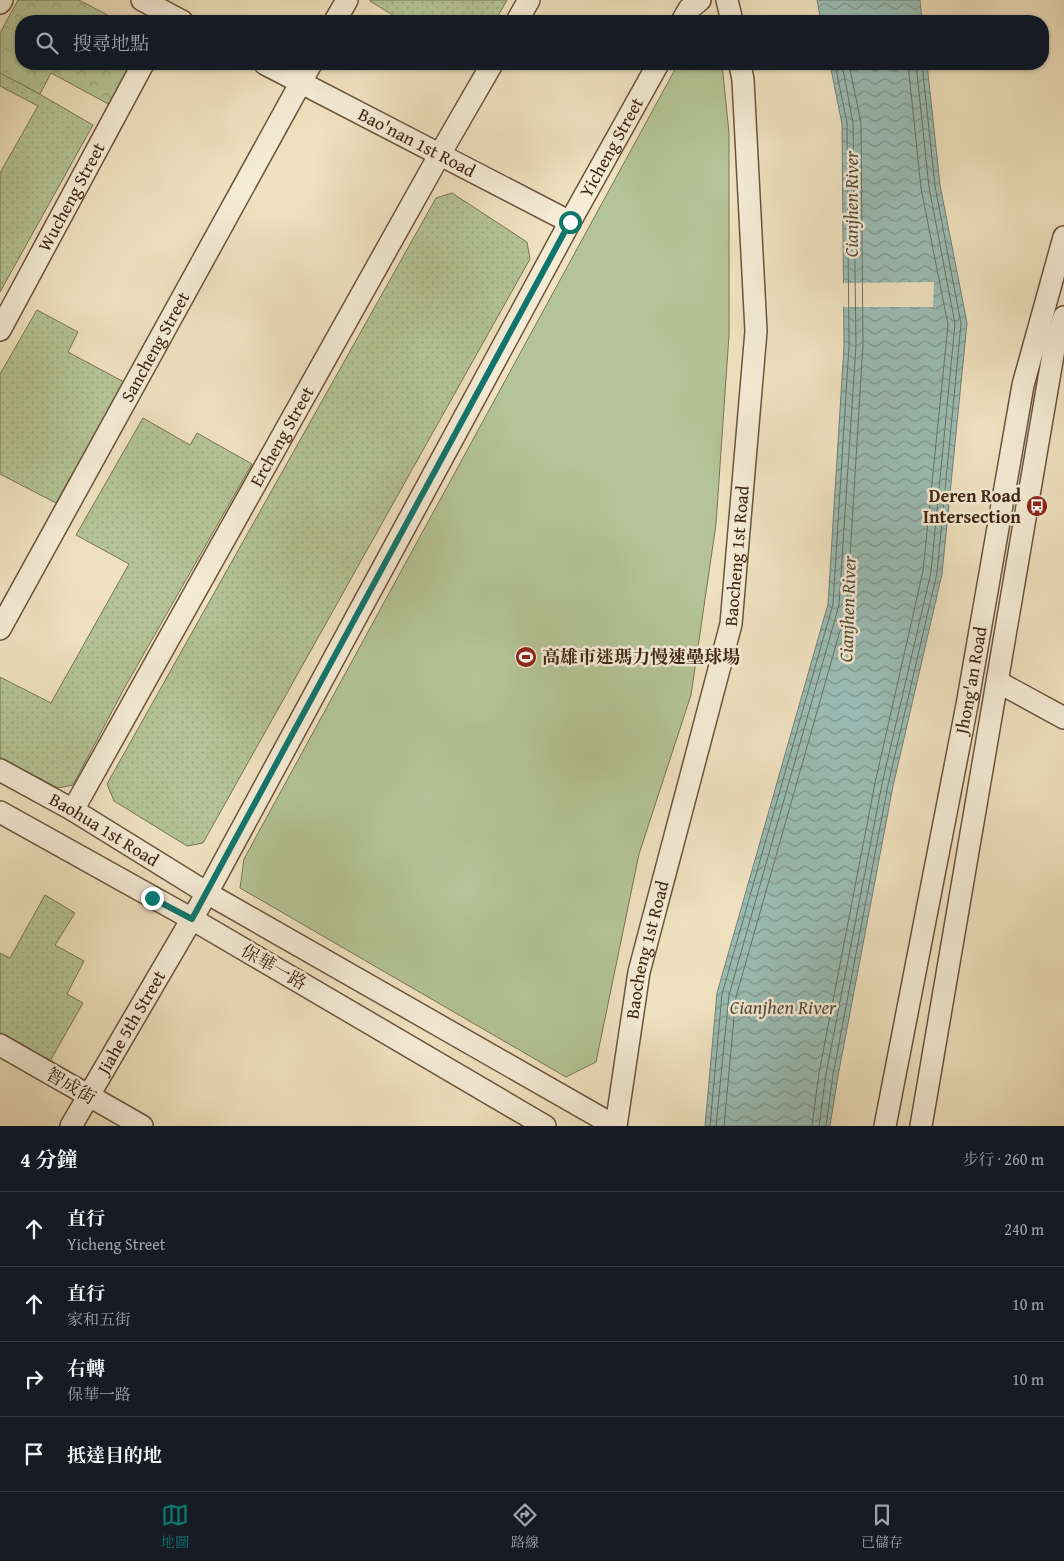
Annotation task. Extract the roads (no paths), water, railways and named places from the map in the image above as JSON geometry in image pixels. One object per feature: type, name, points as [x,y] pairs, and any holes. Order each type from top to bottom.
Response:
[{"type":"street","points":[[142,0],[173,14]]},
{"type":"street","points":[[338,15],[347,0]]},
{"type":"street","points":[[520,15],[529,0]]},
{"type":"street","points":[[686,15],[689,9],[700,0]]},
{"type":"street","points":[[727,0],[731,15]]},
{"type":"street","name":"Wucheng Street","points":[[0,330],[140,70]]},
{"type":"street","name":"Bao'nan 1st Road","points":[[291,70],[305,73],[440,154],[570,222]]},
{"type":"street","name":"Ercheng Street","points":[[73,810],[489,70]]},
{"type":"street","name":"Yicheng Street","points":[[207,893],[570,222],[655,70]]},
{"type":"street","name":"Baocheng 1st Road","points":[[615,1126],[639,972],[731,624],[756,332],[741,70]]},
{"type":"street","name":"Sancheng Street","points":[[0,629],[305,73]]},
{"type":"street","name":"Jhong'an Road","points":[[886,1126],[967,705],[1023,385],[1060,268],[1064,236]]},
{"type":"street","name":"Jhong'an Road","points":[[921,1126],[1053,352],[1064,317]]},
{"type":"street","points":[[998,682],[1064,718]]},
{"type":"street","name":"Baohua 1st Road","points":[[0,770],[73,810],[207,893]]},
{"type":"street","name":"保華一路","points":[[0,812],[192,919],[544,1126]]},
{"type":"street","name":"保華一路","points":[[207,893],[615,1126]]},
{"type":"street","name":"Jiahe 5th Street","points":[[71,1126],[207,893]]},
{"type":"street","name":"智成街","points":[[0,1045],[142,1126]]},
{"type":"water","points":[[817,0],[920,0],[921,15],[820,15]]},
{"type":"water","name":"Cianjhen River","points":[[831,70],[928,70],[940,185],[967,323],[942,574],[893,786],[830,1126],[705,1126],[717,993],[828,604],[844,346],[842,124]]},
{"type":"place","name":"Deren Road Intersection","points":[[1037,506]]},
{"type":"place","name":"高雄市迷瑪力慢速壘球場","points":[[526,657]]}]
